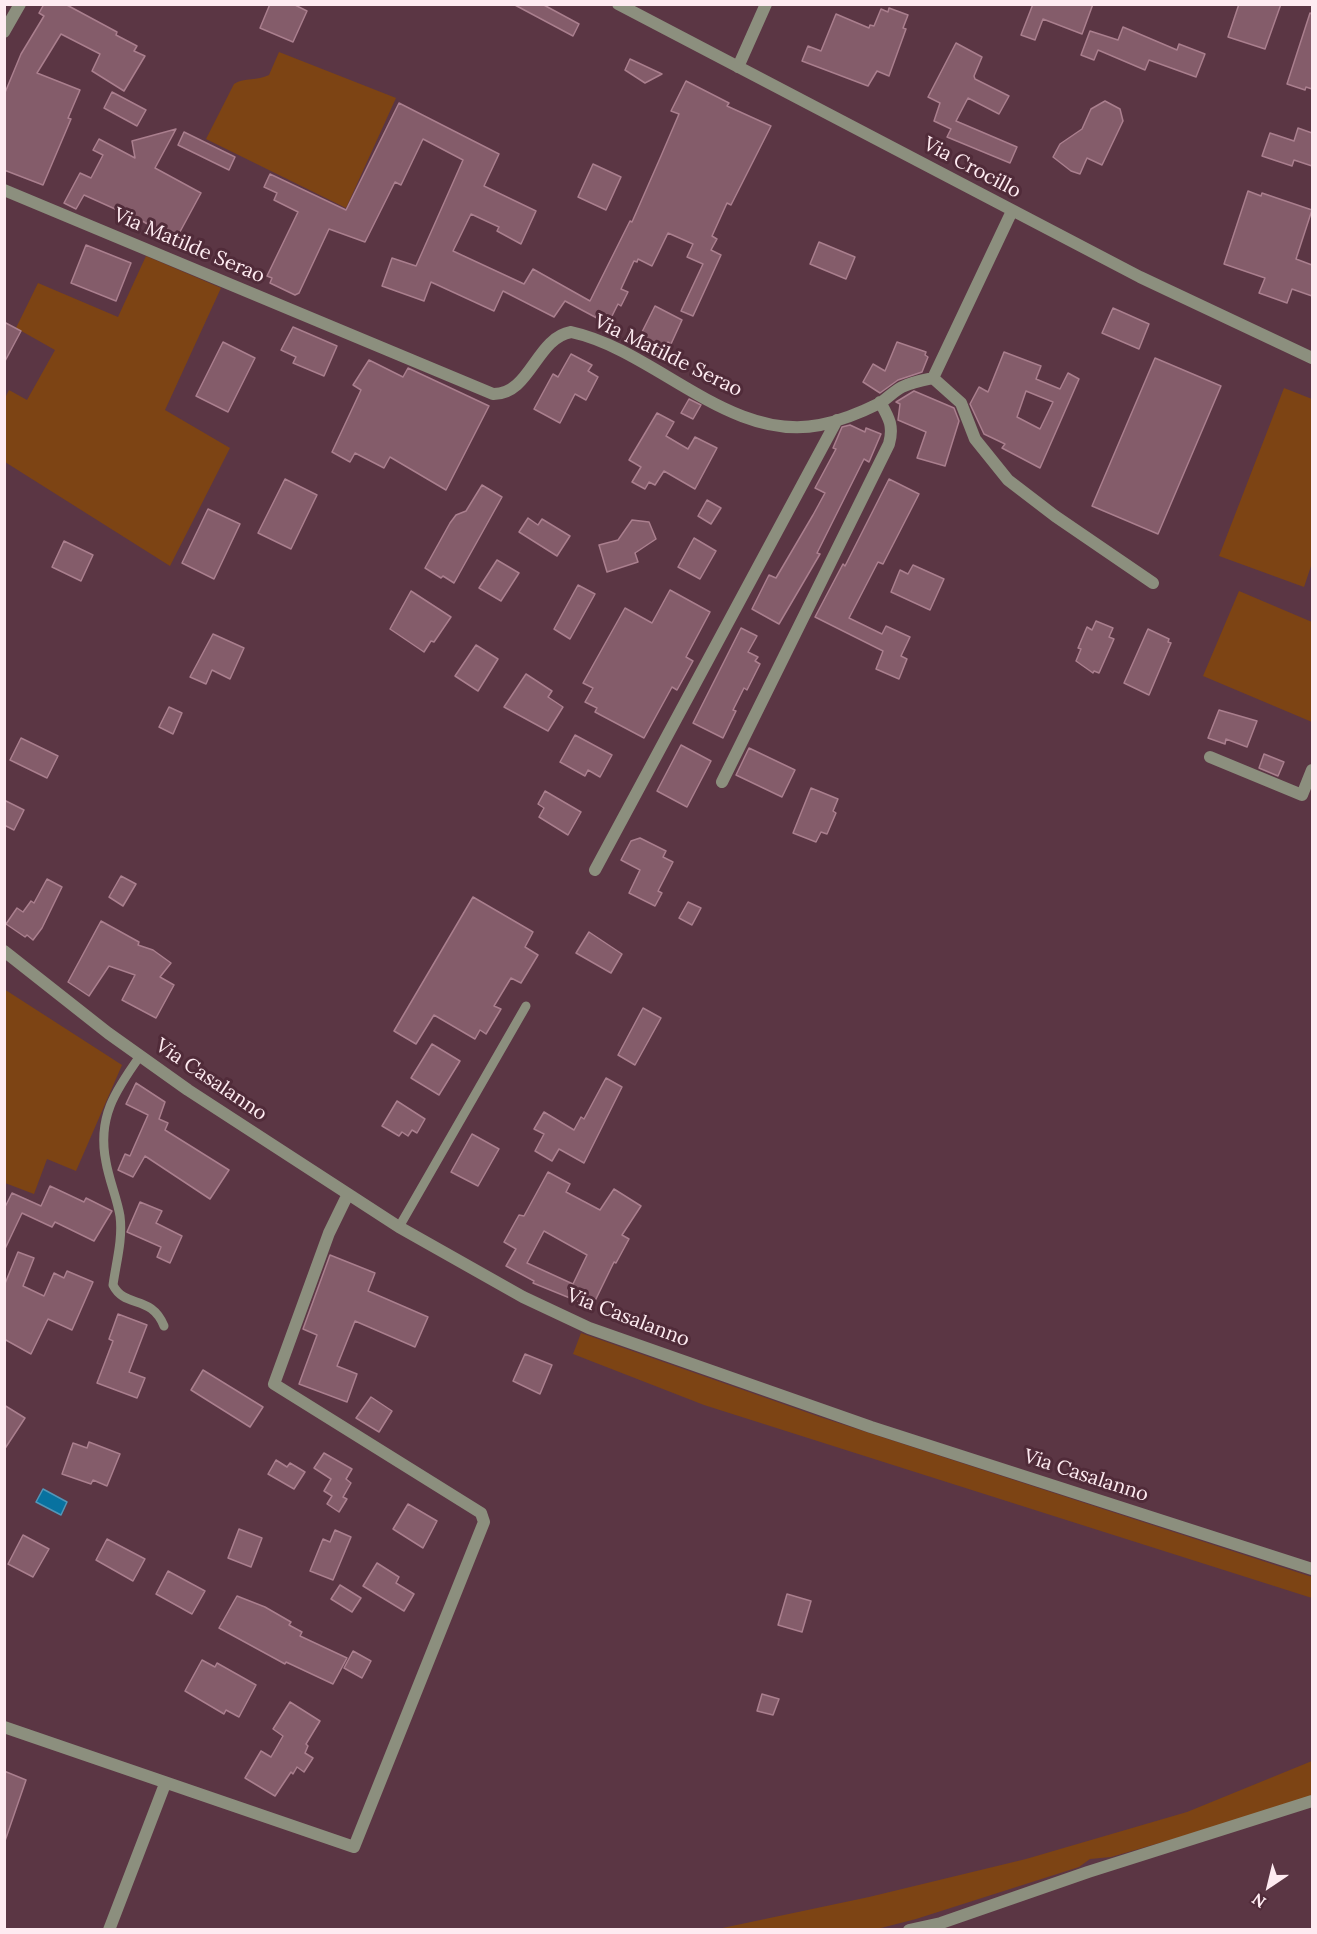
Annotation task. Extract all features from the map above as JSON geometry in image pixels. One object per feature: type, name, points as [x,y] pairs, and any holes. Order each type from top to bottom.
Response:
[{"type":"street","points":[[4,32],[20,4]]},
{"type":"street","name":"Via Crocillo","points":[[618,4],[1140,277],[1312,358]]},
{"type":"street","points":[[738,67],[766,4]]},
{"type":"street","name":"Via Matilde Serao","points":[[4,190],[493,394],[504,395],[514,389],[548,347],[571,332],[620,351],[679,384],[764,424],[793,427],[819,425],[880,402],[902,387],[933,378]]},
{"type":"street","points":[[1012,211],[933,378],[962,403],[975,439],[1008,480],[1055,516],[1153,583]]},
{"type":"street","points":[[722,782],[889,444],[892,431],[891,422],[880,402]]},
{"type":"street","points":[[595,870],[837,420]]},
{"type":"street","points":[[1210,757],[1302,795],[1312,771]]},
{"type":"street","name":"Via Casalanno","points":[[4,951],[140,1056],[399,1227],[524,1297],[590,1328],[871,1426],[1312,1569]]},
{"type":"street","points":[[4,1727],[354,1847],[484,1522],[481,1514],[274,1384],[329,1233],[348,1194]]},
{"type":"street","points":[[109,1929],[165,1784]]},
{"type":"street","points":[[909,1929],[941,1923],[1088,1872],[1312,1801]]},
{"type":"lane","points":[[399,1227],[526,1006]]},
{"type":"lane","points":[[140,1056],[111,1099],[103,1140],[120,1217],[120,1242],[113,1285],[122,1296],[153,1308],[164,1326]]},
{"type":"shaded area","points":[[279,52],[396,98],[346,208],[206,139],[234,84],[242,80],[269,75]]},
{"type":"shaded area","points":[[146,256],[221,288],[165,410],[230,448],[170,566],[5,462],[5,398],[9,390],[27,400],[55,350],[16,328],[38,283],[118,317]]},
{"type":"shaded area","points":[[1284,388],[1312,399],[1312,563],[1304,587],[1219,556]]},
{"type":"shaded area","points":[[1239,591],[1312,622],[1312,722],[1203,676]]},
{"type":"shaded area","points":[[4,989],[122,1065],[76,1171],[47,1159],[34,1194],[5,1183]]},
{"type":"shaded area","points":[[581,1333],[820,1417],[1312,1577],[1312,1598],[704,1405],[573,1354]]},
{"type":"shaded area","points":[[1312,1761],[1312,1799],[1111,1857],[1090,1859],[1079,1867],[916,1919],[873,1930],[713,1930],[869,1897],[1026,1859],[1187,1812]]},
{"type":"water","points":[[43,1489],[67,1502],[61,1515],[36,1502]]},
{"type":"building","points":[[44,4],[65,4],[117,32],[116,35],[137,46],[134,51],[145,56],[124,91],[92,71],[100,54],[61,34],[37,73],[80,90],[68,118],[71,119],[43,185],[4,170],[4,95],[21,54],[44,16],[39,13]]},
{"type":"building","points":[[270,4],[293,4],[307,11],[293,42],[260,28]]},
{"type":"building","points":[[513,4],[542,4],[579,24],[573,36]]},
{"type":"building","points":[[1033,4],[1093,4],[1082,34],[1043,19],[1035,40],[1021,35]]},
{"type":"building","points":[[1239,4],[1281,4],[1265,49],[1228,37]]},
{"type":"building","points":[[889,8],[908,15],[903,28],[906,29],[889,76],[877,71],[868,86],[802,61],[808,46],[821,51],[836,14],[869,28],[870,25],[874,26],[881,9],[888,12]]},
{"type":"building","points":[[1310,13],[1312,14],[1312,89],[1306,87],[1305,90],[1287,84]]},
{"type":"building","points":[[1123,27],[1177,50],[1179,44],[1205,54],[1196,77],[1149,60],[1145,70],[1098,50],[1094,60],[1081,55],[1090,31],[1118,40]]},
{"type":"building","points":[[956,43],[982,57],[974,76],[975,79],[1009,96],[999,114],[968,98],[956,121],[1017,147],[1010,163],[947,137],[951,129],[934,121],[940,103],[928,97]]},
{"type":"building","points":[[630,59],[662,74],[645,83],[625,70]]},
{"type":"building","points":[[686,81],[729,103],[727,106],[771,126],[731,205],[727,203],[712,236],[717,239],[711,250],[721,255],[693,316],[681,311],[703,264],[687,257],[693,244],[668,233],[652,266],[638,259],[637,262],[634,261],[621,289],[628,292],[621,306],[618,304],[608,324],[565,301],[554,317],[503,291],[494,311],[431,282],[424,301],[382,286],[392,258],[416,266],[463,160],[423,139],[401,185],[395,182],[365,242],[329,229],[299,293],[295,295],[270,283],[272,278],[267,276],[298,212],[274,200],[277,193],[264,187],[270,174],[346,210],[399,103],[499,154],[484,186],[536,211],[521,244],[497,231],[499,227],[471,214],[453,251],[524,284],[533,269],[590,301],[630,221],[632,222],[661,156],[679,114],[671,111]]},
{"type":"building","points":[[112,92],[146,110],[137,126],[104,108]]},
{"type":"building","points":[[1105,101],[1120,109],[1123,121],[1102,165],[1087,158],[1080,174],[1071,171],[1053,157],[1060,144],[1082,129],[1091,109]]},
{"type":"building","points":[[1298,128],[1312,133],[1312,166],[1294,160],[1292,166],[1262,156],[1270,133],[1294,141]]},
{"type":"building","points":[[176,129],[155,168],[201,193],[175,241],[144,222],[84,195],[76,209],[64,203],[80,173],[91,178],[103,155],[93,150],[99,139],[135,158],[132,141]]},
{"type":"building","points":[[184,132],[235,157],[229,170],[178,145]]},
{"type":"building","points":[[593,164],[621,177],[606,210],[578,197]]},
{"type":"building","points":[[1248,191],[1261,196],[1262,193],[1312,210],[1296,259],[1312,265],[1312,296],[1292,289],[1287,303],[1259,293],[1265,278],[1224,264]]},
{"type":"building","points":[[819,242],[855,257],[846,279],[810,264]]},
{"type":"building","points":[[86,245],[131,263],[116,301],[71,283]]},
{"type":"building","points":[[655,306],[682,320],[671,344],[668,342],[662,354],[637,342]]},
{"type":"building","points":[[1113,308],[1149,324],[1139,349],[1102,333]]},
{"type":"building","points":[[4,322],[21,331],[4,363]]},
{"type":"building","points":[[293,327],[337,346],[324,376],[293,363],[296,357],[281,350]]},
{"type":"building","points":[[223,342],[255,358],[228,412],[196,396]]},
{"type":"building","points":[[897,342],[926,352],[925,355],[928,357],[922,372],[898,380],[880,393],[863,382],[873,364],[885,371]]},
{"type":"building","points":[[1004,352],[1041,366],[1036,379],[1060,389],[1068,373],[1079,379],[1040,468],[1002,448],[1005,444],[984,434],[970,404],[979,387],[988,392]],"holes":[[[1026,391],[1053,402],[1040,429],[1017,417]]]},
{"type":"building","points":[[571,354],[592,365],[588,371],[598,377],[586,400],[575,394],[560,423],[534,409],[553,374],[558,377]]},
{"type":"building","points":[[1155,358],[1221,386],[1158,534],[1092,506]]},
{"type":"building","points":[[369,360],[403,377],[408,368],[489,406],[446,490],[390,457],[384,468],[355,453],[350,462],[332,452],[361,390],[353,385]]},
{"type":"building","points":[[914,391],[954,408],[959,421],[945,466],[917,458],[926,432],[898,420],[900,404],[896,402]]},
{"type":"building","points":[[689,399],[701,405],[693,419],[681,413]]},
{"type":"building","points":[[657,413],[674,422],[666,436],[688,449],[695,437],[717,448],[695,489],[664,471],[655,485],[649,482],[645,489],[632,482],[641,467],[629,460]]},
{"type":"building","points":[[850,425],[865,432],[866,428],[881,434],[869,462],[864,459],[817,553],[820,554],[779,624],[752,609],[769,575],[776,578],[825,493],[815,488],[836,449],[833,448],[842,427]]},
{"type":"building","points":[[285,479],[317,495],[291,549],[258,533]]},
{"type":"building","points":[[889,479],[919,494],[883,564],[878,562],[849,618],[882,634],[886,626],[910,637],[901,656],[907,659],[899,679],[876,669],[883,651],[815,617],[843,564],[845,566]]},
{"type":"building","points":[[482,485],[502,497],[454,583],[425,568],[450,523],[456,515],[466,511]]},
{"type":"building","points":[[707,500],[721,508],[711,524],[698,516]]},
{"type":"building","points":[[208,509],[240,524],[214,579],[182,563]]},
{"type":"building","points":[[528,518],[538,525],[542,519],[570,536],[557,556],[519,532]]},
{"type":"building","points":[[632,520],[649,522],[656,539],[635,553],[638,562],[607,572],[599,545],[618,540]]},
{"type":"building","points":[[694,538],[716,551],[700,579],[678,567]]},
{"type":"building","points":[[64,541],[93,555],[81,581],[52,567]]},
{"type":"building","points":[[497,560],[519,573],[501,601],[479,588]]},
{"type":"building","points":[[913,565],[944,579],[930,610],[891,592],[900,570],[908,574]]},
{"type":"building","points":[[578,585],[595,594],[570,639],[554,629]]},
{"type":"building","points":[[670,590],[710,612],[686,657],[693,661],[677,690],[672,687],[644,738],[595,712],[597,708],[585,702],[593,688],[583,683],[625,608],[652,623]]},
{"type":"building","points":[[411,591],[451,617],[434,642],[431,641],[424,652],[390,629]]},
{"type":"building","points":[[1096,621],[1113,628],[1109,637],[1114,639],[1099,673],[1094,671],[1093,673],[1076,661],[1081,649],[1078,648],[1087,627],[1092,630]]},
{"type":"building","points":[[741,628],[757,636],[748,652],[758,657],[755,661],[760,664],[747,690],[744,688],[733,710],[736,711],[723,738],[693,723]]},
{"type":"building","points":[[1148,629],[1169,639],[1168,642],[1171,643],[1149,695],[1124,683]]},
{"type":"building","points":[[213,634],[244,648],[230,679],[212,670],[206,684],[190,677]]},
{"type":"building","points":[[476,645],[498,659],[478,691],[455,676]]},
{"type":"building","points":[[526,674],[552,691],[548,697],[563,707],[548,731],[504,707]]},
{"type":"building","points":[[169,707],[182,713],[173,734],[159,727]]},
{"type":"building","points":[[1219,710],[1257,721],[1247,747],[1226,739],[1225,744],[1208,738]]},
{"type":"building","points":[[575,735],[612,755],[600,777],[588,770],[585,776],[560,762]]},
{"type":"building","points":[[21,738],[58,756],[47,778],[10,760]]},
{"type":"building","points":[[681,745],[711,761],[687,807],[657,791]]},
{"type":"building","points":[[749,748],[795,770],[782,797],[736,775]]},
{"type":"building","points":[[1264,754],[1284,762],[1278,776],[1259,768]]},
{"type":"building","points":[[811,788],[838,799],[833,811],[836,813],[827,834],[821,832],[816,842],[793,833]]},
{"type":"building","points":[[545,791],[581,812],[568,835],[539,817],[544,808],[538,804]]},
{"type":"building","points":[[4,800],[24,810],[14,830],[4,825]]},
{"type":"building","points":[[640,838],[666,851],[663,857],[673,862],[658,891],[662,893],[655,906],[629,893],[640,870],[621,860],[631,841]]},
{"type":"building","points":[[121,876],[136,884],[123,906],[109,897]]},
{"type":"building","points":[[47,879],[62,887],[42,928],[33,940],[6,924],[17,908],[23,912],[31,901],[34,903]]},
{"type":"building","points":[[473,897],[533,932],[525,947],[538,955],[521,983],[511,978],[494,1006],[501,1009],[486,1034],[480,1030],[475,1039],[434,1015],[416,1044],[394,1031]]},
{"type":"building","points":[[688,902],[701,908],[692,925],[679,918]]},
{"type":"building","points":[[101,921],[139,942],[138,945],[153,950],[171,963],[160,977],[174,985],[156,1018],[122,1000],[135,975],[109,966],[89,996],[68,982]]},
{"type":"building","points":[[589,932],[622,954],[611,973],[576,953]]},
{"type":"building","points":[[643,1008],[661,1018],[635,1065],[618,1055]]},
{"type":"building","points":[[432,1044],[460,1061],[439,1095],[411,1078]]},
{"type":"building","points":[[606,1078],[622,1087],[584,1163],[559,1149],[552,1161],[535,1151],[544,1134],[534,1129],[544,1112],[574,1130],[581,1117],[584,1119]]},
{"type":"building","points":[[136,1083],[165,1102],[159,1119],[168,1123],[165,1130],[229,1170],[210,1199],[145,1156],[133,1177],[118,1170],[125,1154],[130,1156],[148,1115],[126,1104]]},
{"type":"building","points":[[397,1101],[425,1119],[417,1133],[412,1130],[408,1136],[402,1132],[399,1136],[382,1126]]},
{"type":"building","points":[[472,1134],[499,1149],[478,1186],[451,1172]]},
{"type":"building","points":[[548,1172],[570,1184],[566,1192],[600,1210],[614,1189],[641,1206],[622,1235],[629,1239],[616,1263],[614,1262],[592,1307],[533,1283],[534,1281],[506,1266],[516,1249],[504,1242],[519,1215],[524,1216]],"holes":[[[544,1231],[587,1255],[573,1284],[527,1263]]]},
{"type":"building","points":[[50,1186],[84,1202],[86,1198],[112,1211],[94,1241],[55,1222],[52,1227],[22,1213],[4,1251],[4,1209],[12,1193],[41,1206]]},
{"type":"building","points":[[140,1202],[162,1211],[156,1223],[182,1236],[170,1263],[157,1257],[161,1247],[127,1232]]},
{"type":"building","points":[[18,1252],[34,1258],[23,1286],[44,1296],[54,1273],[64,1278],[67,1271],[93,1282],[72,1330],[48,1319],[31,1354],[4,1339],[4,1286]]},
{"type":"building","points":[[330,1255],[375,1273],[368,1291],[428,1317],[415,1347],[355,1321],[337,1366],[357,1374],[347,1402],[299,1384],[317,1335],[303,1329]]},
{"type":"building","points":[[118,1314],[147,1325],[129,1372],[145,1378],[137,1398],[97,1383],[113,1341],[109,1339]]},
{"type":"building","points":[[525,1354],[552,1365],[540,1394],[513,1381]]},
{"type":"building","points":[[203,1370],[263,1407],[250,1427],[191,1390]]},
{"type":"building","points":[[371,1397],[392,1411],[379,1432],[356,1418]]},
{"type":"building","points":[[4,1405],[25,1418],[4,1450]]},
{"type":"building","points":[[89,1442],[120,1454],[107,1486],[93,1480],[91,1484],[62,1474],[73,1443],[87,1448]]},
{"type":"building","points":[[324,1453],[352,1469],[346,1479],[351,1483],[343,1497],[347,1499],[339,1512],[327,1504],[332,1496],[324,1491],[331,1479],[314,1468]]},
{"type":"building","points":[[276,1460],[287,1467],[290,1463],[305,1472],[294,1489],[268,1474]]},
{"type":"building","points":[[408,1504],[437,1521],[423,1548],[393,1529]]},
{"type":"building","points":[[239,1529],[262,1538],[251,1567],[228,1558]]},
{"type":"building","points":[[335,1530],[351,1537],[333,1580],[310,1571],[323,1539],[330,1542]]},
{"type":"building","points":[[23,1535],[49,1549],[33,1577],[8,1564]]},
{"type":"building","points":[[107,1539],[145,1559],[133,1581],[96,1560]]},
{"type":"building","points":[[377,1563],[399,1577],[396,1583],[414,1594],[404,1611],[363,1586]]},
{"type":"building","points":[[168,1571],[205,1591],[192,1614],[156,1594]]},
{"type":"building","points":[[340,1585],[361,1598],[352,1612],[331,1599]]},
{"type":"building","points":[[787,1594],[811,1601],[802,1632],[778,1625]]},
{"type":"building","points":[[237,1596],[265,1607],[291,1622],[289,1625],[302,1632],[300,1636],[347,1658],[333,1684],[286,1662],[285,1664],[219,1628]]},
{"type":"building","points":[[353,1651],[371,1661],[362,1678],[344,1668]]},
{"type":"building","points":[[202,1660],[215,1667],[217,1663],[256,1685],[239,1717],[226,1710],[224,1714],[185,1691]]},
{"type":"building","points":[[762,1694],[779,1699],[773,1715],[757,1711]]},
{"type":"building","points":[[290,1702],[320,1721],[306,1744],[308,1746],[305,1753],[313,1758],[304,1772],[297,1767],[293,1774],[291,1772],[275,1796],[245,1778],[261,1751],[271,1757],[283,1736],[273,1729]]},
{"type":"building","points":[[4,1771],[26,1780],[5,1841],[4,1840]]}]
